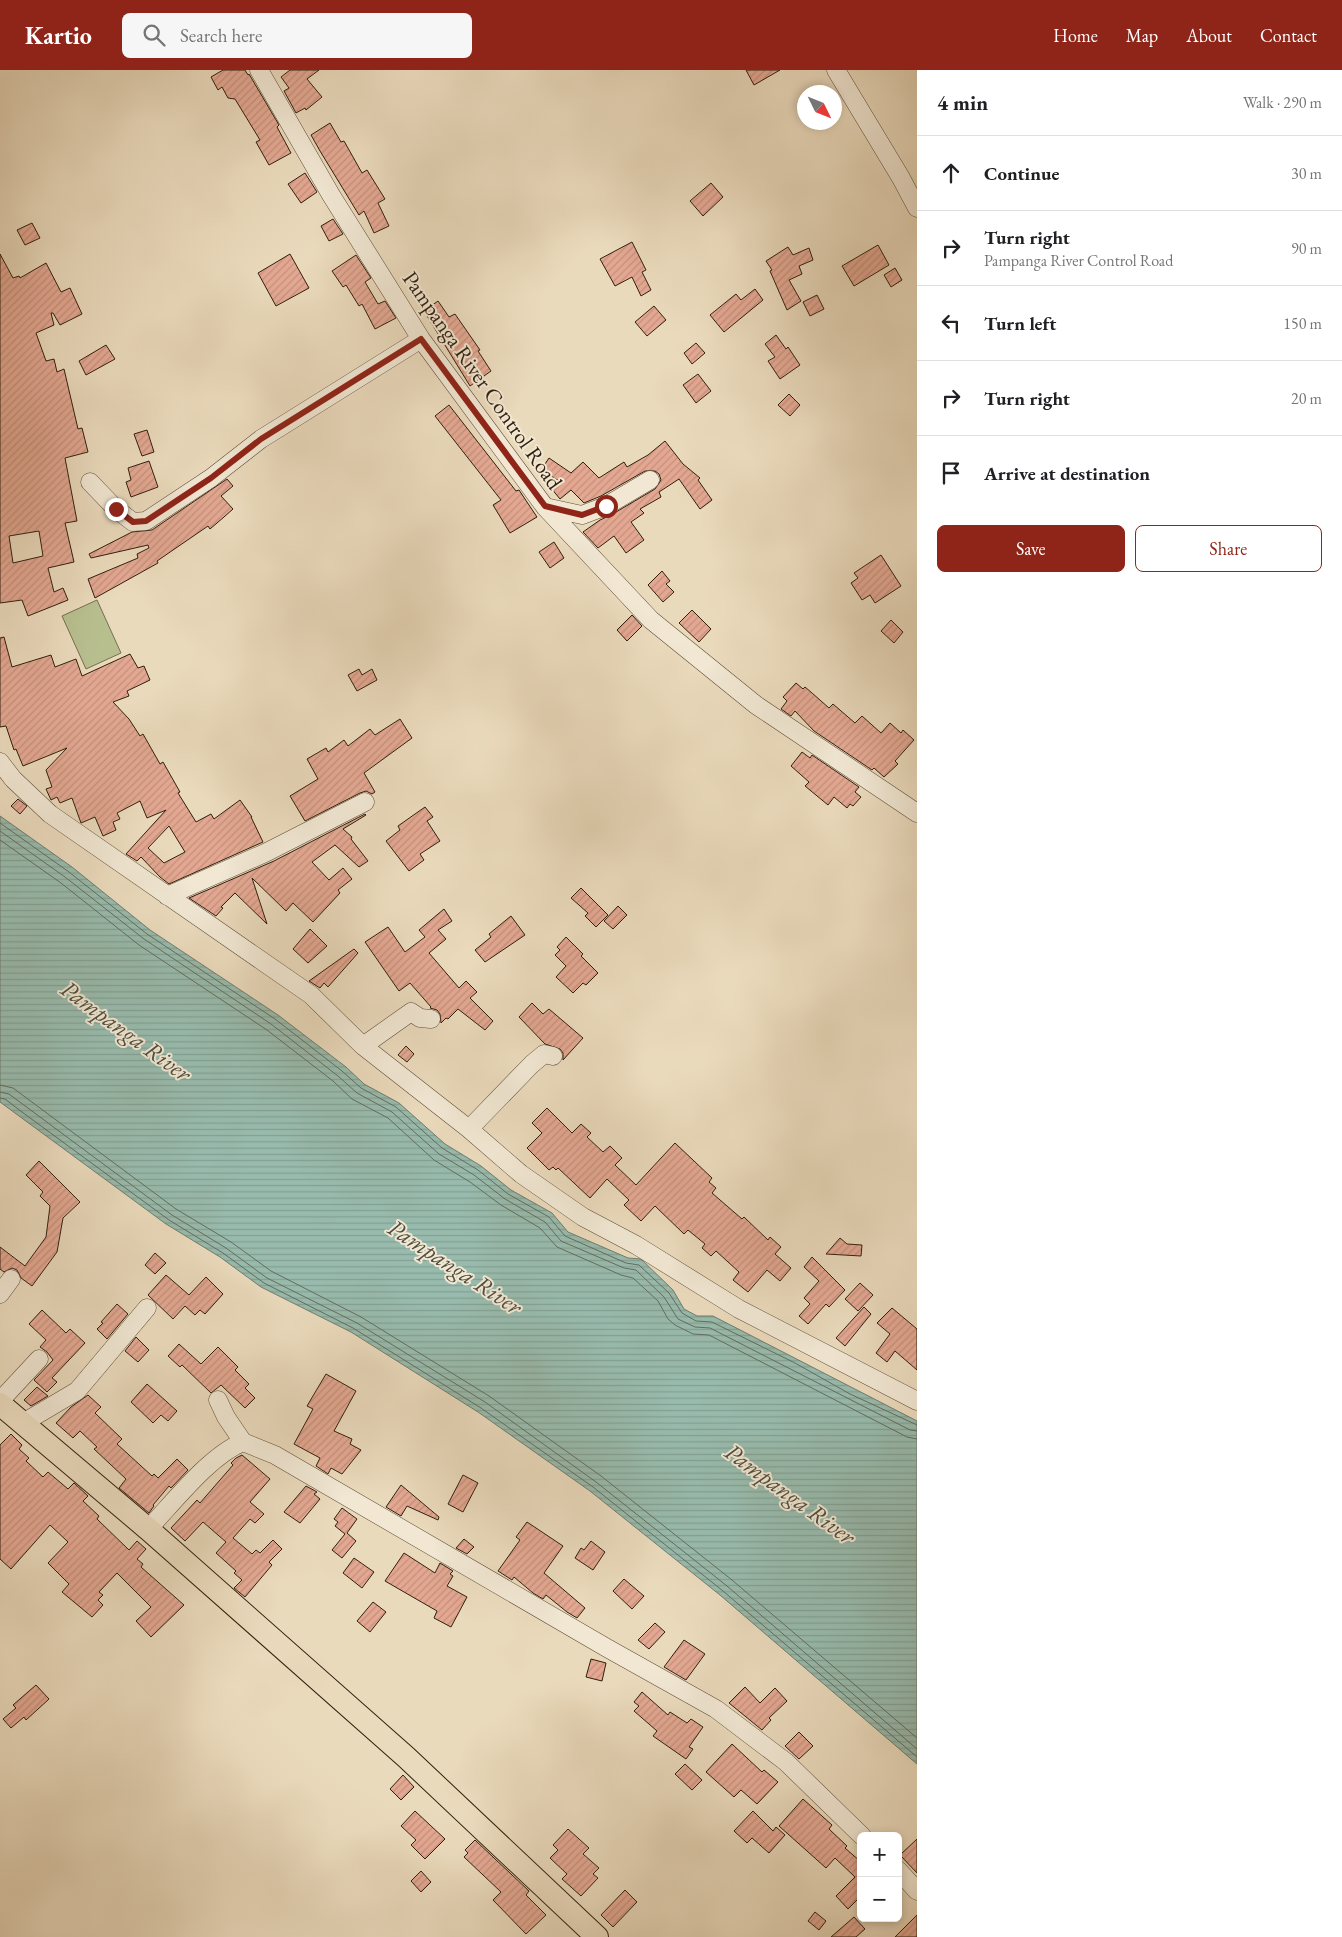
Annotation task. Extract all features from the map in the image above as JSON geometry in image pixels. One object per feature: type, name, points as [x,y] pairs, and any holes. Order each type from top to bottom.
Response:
[{"type":"main road","points":[[0,1402],[23,1424],[148,1529],[406,1757],[597,1937]]},
{"type":"street","name":"Pampanga River Control Road","points":[[259,70],[331,195],[421,339],[545,506],[651,620],[756,704],[917,813]]},
{"type":"street","points":[[836,70],[917,208]]},
{"type":"street","points":[[90,482],[116,509],[133,522],[146,521],[211,478],[261,439],[421,339]]},
{"type":"street","points":[[545,506],[582,515],[606,506],[650,480]]},
{"type":"street","points":[[0,762],[12,779],[50,814],[311,995],[363,1046],[469,1129],[521,1174],[583,1217],[636,1245],[739,1309],[917,1401]]},
{"type":"street","points":[[167,896],[265,853],[365,802]]},
{"type":"street","points":[[363,1046],[411,1012],[420,1018],[431,1019]]},
{"type":"street","points":[[469,1129],[532,1064],[544,1054],[553,1056]]},
{"type":"street","points":[[0,1294],[12,1279]]},
{"type":"street","points":[[23,1424],[77,1391],[147,1308]]},
{"type":"street","points":[[0,1402],[38,1360]]},
{"type":"street","points":[[218,1400],[226,1417],[243,1442],[275,1455],[606,1648],[716,1709],[786,1762],[858,1832]]},
{"type":"street","points":[[148,1529],[211,1463],[231,1447],[243,1442]]},
{"type":"street","points":[[902,1874],[917,1891]]},
{"type":"green space","points":[[97,600],[121,653],[86,669],[62,616]]},
{"type":"water","name":"Pampanga River","points":[[0,816],[72,867],[150,930],[278,1015],[346,1067],[364,1084],[399,1103],[445,1144],[481,1166],[511,1190],[552,1213],[568,1232],[628,1258],[641,1259],[673,1290],[684,1309],[697,1316],[713,1316],[917,1421],[917,1764],[720,1595],[590,1491],[478,1412],[351,1332],[261,1287],[220,1257],[166,1224],[0,1102]]},
{"type":"building","points":[[223,70],[245,70],[249,74],[279,125],[277,127],[291,153],[269,165],[256,142],[260,140],[235,99],[228,98],[222,87],[218,90],[211,77]]},
{"type":"building","points":[[290,70],[319,70],[307,79],[322,97],[306,110],[305,108],[296,113],[284,91],[289,88],[281,77]]},
{"type":"building","points":[[746,70],[780,70],[754,85]]},
{"type":"building","points":[[330,123],[341,142],[344,141],[362,173],[367,170],[385,199],[378,203],[389,226],[374,233],[364,211],[359,215],[320,151],[311,135]]},
{"type":"building","points":[[305,173],[317,192],[301,203],[288,184]]},
{"type":"building","points":[[711,183],[723,197],[703,216],[690,201]]},
{"type":"building","points":[[333,219],[343,234],[329,241],[321,226]]},
{"type":"building","points":[[32,223],[40,238],[25,245],[17,230]]},
{"type":"building","points":[[632,242],[646,270],[642,272],[651,290],[641,296],[632,277],[615,286],[600,259]]},
{"type":"building","points":[[878,245],[889,265],[854,286],[842,266]]},
{"type":"building","points":[[788,247],[793,255],[809,248],[813,260],[799,266],[802,274],[789,280],[801,301],[787,310],[770,271],[772,270],[766,261]]},
{"type":"building","points":[[0,254],[13,278],[19,276],[20,278],[46,263],[61,292],[70,288],[82,314],[60,325],[53,313],[51,313],[54,325],[36,333],[46,361],[54,359],[57,372],[64,369],[78,429],[82,428],[88,452],[65,458],[77,521],[65,523],[74,562],[48,568],[54,592],[63,588],[68,600],[28,616],[22,600],[0,603]],"holes":[[[39,531],[43,556],[13,563],[9,536]]]},
{"type":"building","points":[[290,254],[309,288],[276,306],[258,273]]},
{"type":"building","points":[[356,255],[371,278],[365,282],[378,304],[385,301],[396,318],[375,329],[362,304],[359,306],[346,285],[343,287],[332,271]]},
{"type":"building","points":[[895,268],[902,280],[891,287],[884,275]]},
{"type":"building","points":[[755,289],[763,300],[724,332],[710,315],[736,294],[741,300]]},
{"type":"building","points":[[817,295],[824,309],[810,316],[803,302]]},
{"type":"building","points":[[438,301],[449,317],[455,314],[480,350],[478,351],[491,371],[470,386],[424,311]]},
{"type":"building","points":[[654,306],[666,320],[647,336],[635,322]]},
{"type":"building","points":[[776,335],[786,349],[788,347],[800,365],[780,379],[768,361],[775,357],[765,344]]},
{"type":"building","points":[[696,343],[705,353],[692,364],[684,353]]},
{"type":"building","points":[[106,345],[115,359],[86,375],[79,361]]},
{"type":"building","points":[[698,374],[711,391],[696,403],[683,385]]},
{"type":"building","points":[[789,394],[800,405],[790,416],[778,405]]},
{"type":"building","points":[[449,405],[516,491],[519,490],[537,517],[510,533],[493,505],[501,500],[435,416]]},
{"type":"building","points":[[147,430],[154,452],[142,456],[134,434]]},
{"type":"building","points":[[665,441],[683,464],[700,478],[698,480],[712,500],[700,509],[679,479],[659,492],[661,497],[640,509],[644,513],[631,522],[644,540],[626,553],[614,536],[598,548],[583,532],[600,520],[655,489],[661,480],[659,474],[655,471],[645,471],[601,496],[584,503],[571,490],[560,499],[551,488],[559,481],[541,470],[549,458],[571,473],[583,462],[599,478],[624,462],[627,467],[648,455]]},
{"type":"building","points":[[149,461],[158,487],[131,497],[126,482],[131,480],[128,468]]},
{"type":"building","points":[[227,479],[233,486],[221,496],[233,509],[210,529],[208,526],[157,561],[158,563],[95,598],[88,579],[138,558],[137,554],[149,548],[148,545],[91,558],[89,554],[132,532],[152,530]]},
{"type":"building","points":[[554,542],[564,558],[550,568],[539,552]]},
{"type":"building","points":[[881,555],[901,586],[875,603],[870,595],[862,600],[851,583],[858,578],[854,573]]},
{"type":"building","points":[[662,571],[670,581],[666,584],[674,592],[663,602],[648,585]]},
{"type":"building","points":[[692,610],[711,629],[699,642],[679,623]]},
{"type":"building","points":[[632,615],[642,626],[627,641],[617,630]]},
{"type":"building","points":[[891,620],[903,632],[894,643],[881,631]]},
{"type":"building","points":[[4,637],[12,667],[51,655],[55,667],[76,659],[82,676],[130,654],[138,668],[144,666],[150,680],[127,691],[129,696],[113,702],[129,719],[140,736],[143,734],[160,764],[163,762],[180,792],[178,793],[196,822],[211,814],[214,819],[240,800],[252,817],[263,842],[169,884],[141,857],[137,861],[126,854],[166,810],[147,818],[140,801],[117,813],[120,819],[113,822],[116,830],[103,836],[95,817],[81,823],[72,798],[60,803],[57,797],[51,800],[46,789],[52,787],[46,770],[67,748],[23,766],[16,749],[14,750],[6,726],[0,727],[0,638]],"holes":[[[169,826],[185,852],[164,863],[148,848]]]},
{"type":"building","points":[[359,669],[362,675],[372,669],[377,680],[357,691],[348,675]]},
{"type":"building","points":[[796,683],[803,689],[805,687],[829,708],[833,704],[855,723],[862,716],[881,733],[890,723],[901,733],[903,730],[914,740],[895,761],[898,764],[884,777],[874,768],[872,770],[814,731],[795,711],[791,716],[781,709],[787,701],[783,697]]},
{"type":"building","points":[[400,719],[412,738],[364,773],[375,792],[372,794],[366,791],[360,793],[305,821],[290,796],[318,779],[307,759],[326,748],[328,752],[344,740],[348,746],[370,729],[375,735]]},
{"type":"building","points":[[802,752],[810,758],[812,755],[859,787],[855,792],[861,797],[853,806],[850,804],[847,808],[834,797],[828,805],[805,786],[809,782],[791,766]]},
{"type":"building","points":[[18,799],[27,806],[20,814],[11,806]]},
{"type":"building","points":[[425,807],[433,817],[427,821],[440,841],[420,854],[424,860],[409,871],[386,841],[400,830],[398,826]]},
{"type":"building","points":[[365,814],[343,829],[352,837],[351,839],[368,861],[359,867],[335,845],[312,862],[329,880],[343,868],[352,879],[338,890],[340,893],[313,922],[293,903],[286,911],[252,878],[267,924],[235,893],[221,907],[223,908],[216,916],[189,898],[274,861]]},
{"type":"building","points":[[581,888],[608,915],[596,927],[585,916],[588,913],[571,898]]},
{"type":"building","points":[[618,906],[627,915],[613,929],[604,921]]},
{"type":"building","points":[[444,909],[452,921],[438,930],[446,939],[429,953],[459,988],[466,981],[477,992],[470,998],[493,1021],[485,1030],[458,1009],[441,1023],[440,1014],[437,1010],[430,1008],[410,983],[399,991],[365,942],[388,927],[405,952],[425,937],[419,930]]},
{"type":"building","points":[[511,916],[525,935],[485,962],[475,950],[491,937],[489,934]]},
{"type":"building","points":[[310,929],[327,946],[308,963],[293,949]]},
{"type":"building","points":[[566,937],[598,973],[586,985],[583,983],[573,993],[556,977],[566,966],[555,955],[560,950],[557,947]]},
{"type":"building","points":[[354,949],[358,953],[328,987],[324,983],[320,988],[309,981]]},
{"type":"building","points":[[532,1003],[543,1014],[549,1009],[583,1038],[563,1060],[563,1053],[560,1049],[545,1044],[519,1017]]},
{"type":"building","points":[[406,1046],[414,1054],[407,1062],[398,1055]]},
{"type":"building","points":[[547,1108],[572,1133],[581,1124],[591,1133],[587,1137],[603,1152],[610,1146],[622,1158],[615,1165],[636,1185],[675,1143],[712,1178],[709,1182],[716,1188],[712,1193],[742,1219],[744,1217],[768,1240],[770,1237],[781,1247],[775,1254],[791,1268],[780,1281],[767,1270],[748,1292],[733,1280],[739,1272],[716,1251],[711,1256],[702,1248],[705,1244],[688,1230],[684,1234],[655,1206],[641,1221],[624,1205],[629,1200],[607,1179],[590,1198],[558,1168],[556,1170],[553,1167],[549,1170],[527,1148],[542,1133],[532,1123]]},
{"type":"building","points":[[39,1161],[80,1202],[63,1218],[57,1252],[32,1286],[21,1278],[17,1270],[12,1268],[4,1272],[0,1269],[0,1247],[25,1266],[46,1237],[50,1206],[40,1196],[43,1192],[26,1175]]},
{"type":"building","points":[[840,1238],[847,1244],[862,1245],[861,1256],[826,1254]]},
{"type":"building","points":[[155,1253],[166,1263],[155,1274],[145,1265]]},
{"type":"building","points":[[812,1257],[845,1290],[829,1307],[826,1304],[808,1324],[799,1316],[810,1304],[804,1298],[819,1281],[804,1267]]},
{"type":"building","points":[[166,1275],[189,1295],[206,1277],[223,1294],[205,1314],[200,1310],[195,1315],[185,1306],[173,1319],[148,1295]]},
{"type":"building","points":[[860,1283],[873,1295],[858,1311],[845,1299]]},
{"type":"building","points":[[117,1304],[128,1314],[107,1339],[97,1329]]},
{"type":"building","points":[[864,1307],[871,1314],[845,1346],[836,1338]]},
{"type":"building","points":[[892,1308],[917,1329],[917,1370],[895,1351],[887,1362],[876,1353],[890,1334],[877,1323]]},
{"type":"building","points":[[42,1310],[66,1333],[70,1329],[85,1343],[52,1378],[57,1382],[47,1392],[34,1380],[53,1360],[40,1347],[46,1340],[29,1324]]},
{"type":"building","points":[[136,1337],[149,1350],[138,1362],[125,1351]]},
{"type":"building","points":[[179,1344],[201,1364],[218,1347],[238,1367],[235,1370],[249,1384],[245,1388],[255,1398],[245,1408],[221,1385],[211,1393],[182,1365],[180,1367],[168,1356]]},
{"type":"building","points":[[326,1374],[356,1391],[334,1431],[352,1439],[350,1444],[361,1450],[342,1474],[331,1468],[328,1474],[316,1466],[320,1458],[294,1444],[313,1409],[307,1406]]},
{"type":"building","points":[[147,1384],[177,1411],[168,1421],[161,1415],[153,1423],[131,1402]]},
{"type":"building","points":[[37,1387],[48,1396],[31,1406],[24,1400]]},
{"type":"building","points":[[88,1395],[101,1407],[95,1413],[122,1439],[117,1444],[152,1476],[154,1474],[158,1478],[177,1459],[188,1470],[171,1488],[169,1486],[153,1505],[149,1513],[119,1488],[126,1479],[94,1449],[97,1447],[80,1431],[73,1438],[56,1423],[71,1407]]},
{"type":"building","points":[[11,1434],[22,1445],[19,1449],[29,1458],[26,1461],[43,1477],[48,1472],[68,1489],[74,1483],[88,1496],[83,1501],[99,1516],[97,1519],[129,1550],[137,1541],[146,1549],[137,1559],[143,1564],[141,1567],[184,1605],[151,1637],[136,1621],[151,1607],[117,1573],[99,1592],[103,1595],[98,1600],[103,1605],[92,1617],[62,1592],[69,1584],[48,1563],[68,1542],[50,1525],[11,1569],[0,1559],[0,1445]]},
{"type":"building","points":[[242,1455],[270,1479],[250,1502],[264,1514],[255,1523],[250,1519],[233,1538],[252,1554],[256,1550],[260,1553],[273,1540],[282,1549],[269,1562],[272,1565],[245,1597],[234,1588],[242,1580],[234,1573],[236,1571],[216,1553],[226,1542],[203,1522],[185,1541],[171,1528],[197,1500],[200,1503],[233,1465],[231,1463]]},
{"type":"building","points":[[463,1475],[478,1483],[463,1512],[448,1504]]},
{"type":"building","points":[[401,1485],[439,1517],[438,1520],[407,1506],[401,1516],[386,1507]]},
{"type":"building","points":[[306,1486],[317,1492],[314,1494],[320,1499],[300,1523],[284,1512]]},
{"type":"building","points":[[342,1508],[357,1519],[347,1533],[356,1541],[342,1558],[332,1550],[345,1534],[335,1526],[338,1522],[334,1519]]},
{"type":"building","points":[[527,1522],[563,1546],[544,1573],[585,1608],[577,1618],[546,1595],[543,1599],[514,1577],[512,1580],[498,1571],[520,1540],[516,1537]]},
{"type":"building","points":[[464,1539],[474,1547],[467,1554],[456,1548]]},
{"type":"building","points":[[591,1541],[605,1552],[593,1570],[575,1558],[581,1548],[584,1550]]},
{"type":"building","points":[[404,1553],[435,1573],[440,1563],[453,1571],[450,1574],[453,1576],[447,1586],[467,1597],[451,1627],[434,1618],[437,1611],[385,1581]]},
{"type":"building","points":[[354,1558],[374,1572],[362,1588],[343,1573]]},
{"type":"building","points":[[624,1579],[644,1596],[632,1609],[613,1591]]},
{"type":"building","points":[[373,1602],[386,1612],[370,1632],[357,1621]]},
{"type":"building","points":[[655,1623],[665,1632],[649,1649],[638,1640]]},
{"type":"building","points":[[684,1640],[705,1654],[686,1680],[664,1667]]},
{"type":"building","points":[[591,1659],[606,1663],[602,1681],[586,1677]]},
{"type":"building","points":[[36,1685],[49,1699],[26,1720],[24,1717],[11,1728],[3,1719],[16,1708],[13,1705]]},
{"type":"building","points":[[745,1687],[760,1703],[775,1688],[787,1701],[769,1718],[771,1720],[762,1730],[729,1703]]},
{"type":"building","points":[[642,1692],[668,1715],[670,1712],[687,1723],[691,1719],[703,1727],[689,1747],[693,1749],[686,1759],[653,1736],[657,1731],[634,1711],[639,1706],[634,1702]]},
{"type":"building","points":[[799,1732],[813,1746],[799,1759],[785,1746]]},
{"type":"building","points":[[732,1744],[762,1772],[764,1770],[778,1782],[757,1804],[741,1790],[734,1797],[706,1772]]},
{"type":"building","points":[[685,1764],[702,1780],[692,1790],[675,1774]]},
{"type":"building","points":[[403,1775],[414,1787],[401,1800],[390,1789]]},
{"type":"building","points":[[803,1799],[832,1825],[829,1829],[857,1858],[857,1900],[848,1909],[836,1896],[855,1877],[835,1858],[826,1868],[779,1826]]},
{"type":"building","points":[[415,1811],[445,1839],[425,1859],[411,1845],[416,1840],[401,1826]]},
{"type":"building","points":[[753,1811],[773,1831],[776,1827],[785,1835],[769,1853],[752,1838],[747,1843],[734,1831]]},
{"type":"building","points":[[568,1829],[589,1848],[583,1854],[599,1868],[593,1874],[598,1878],[581,1896],[562,1879],[567,1874],[550,1858],[558,1850],[553,1845]]},
{"type":"building","points":[[917,1839],[917,1873],[902,1857],[902,1853]]},
{"type":"building","points":[[475,1840],[529,1891],[526,1895],[546,1915],[526,1934],[493,1900],[501,1892],[464,1857],[468,1853],[465,1850]]},
{"type":"building","points":[[421,1871],[431,1882],[421,1892],[411,1881]]},
{"type":"building","points":[[625,1890],[637,1902],[613,1927],[601,1915]]},
{"type":"building","points":[[815,1912],[826,1921],[819,1930],[808,1921]]},
{"type":"building","points":[[917,1915],[917,1937],[895,1937]]},
{"type":"building","points":[[854,1917],[865,1929],[856,1937],[831,1937]]},
{"type":"route","points":[[116,509],[133,522],[146,521],[211,478],[261,439],[421,339],[545,506],[563,512],[582,515],[606,506]]}]
